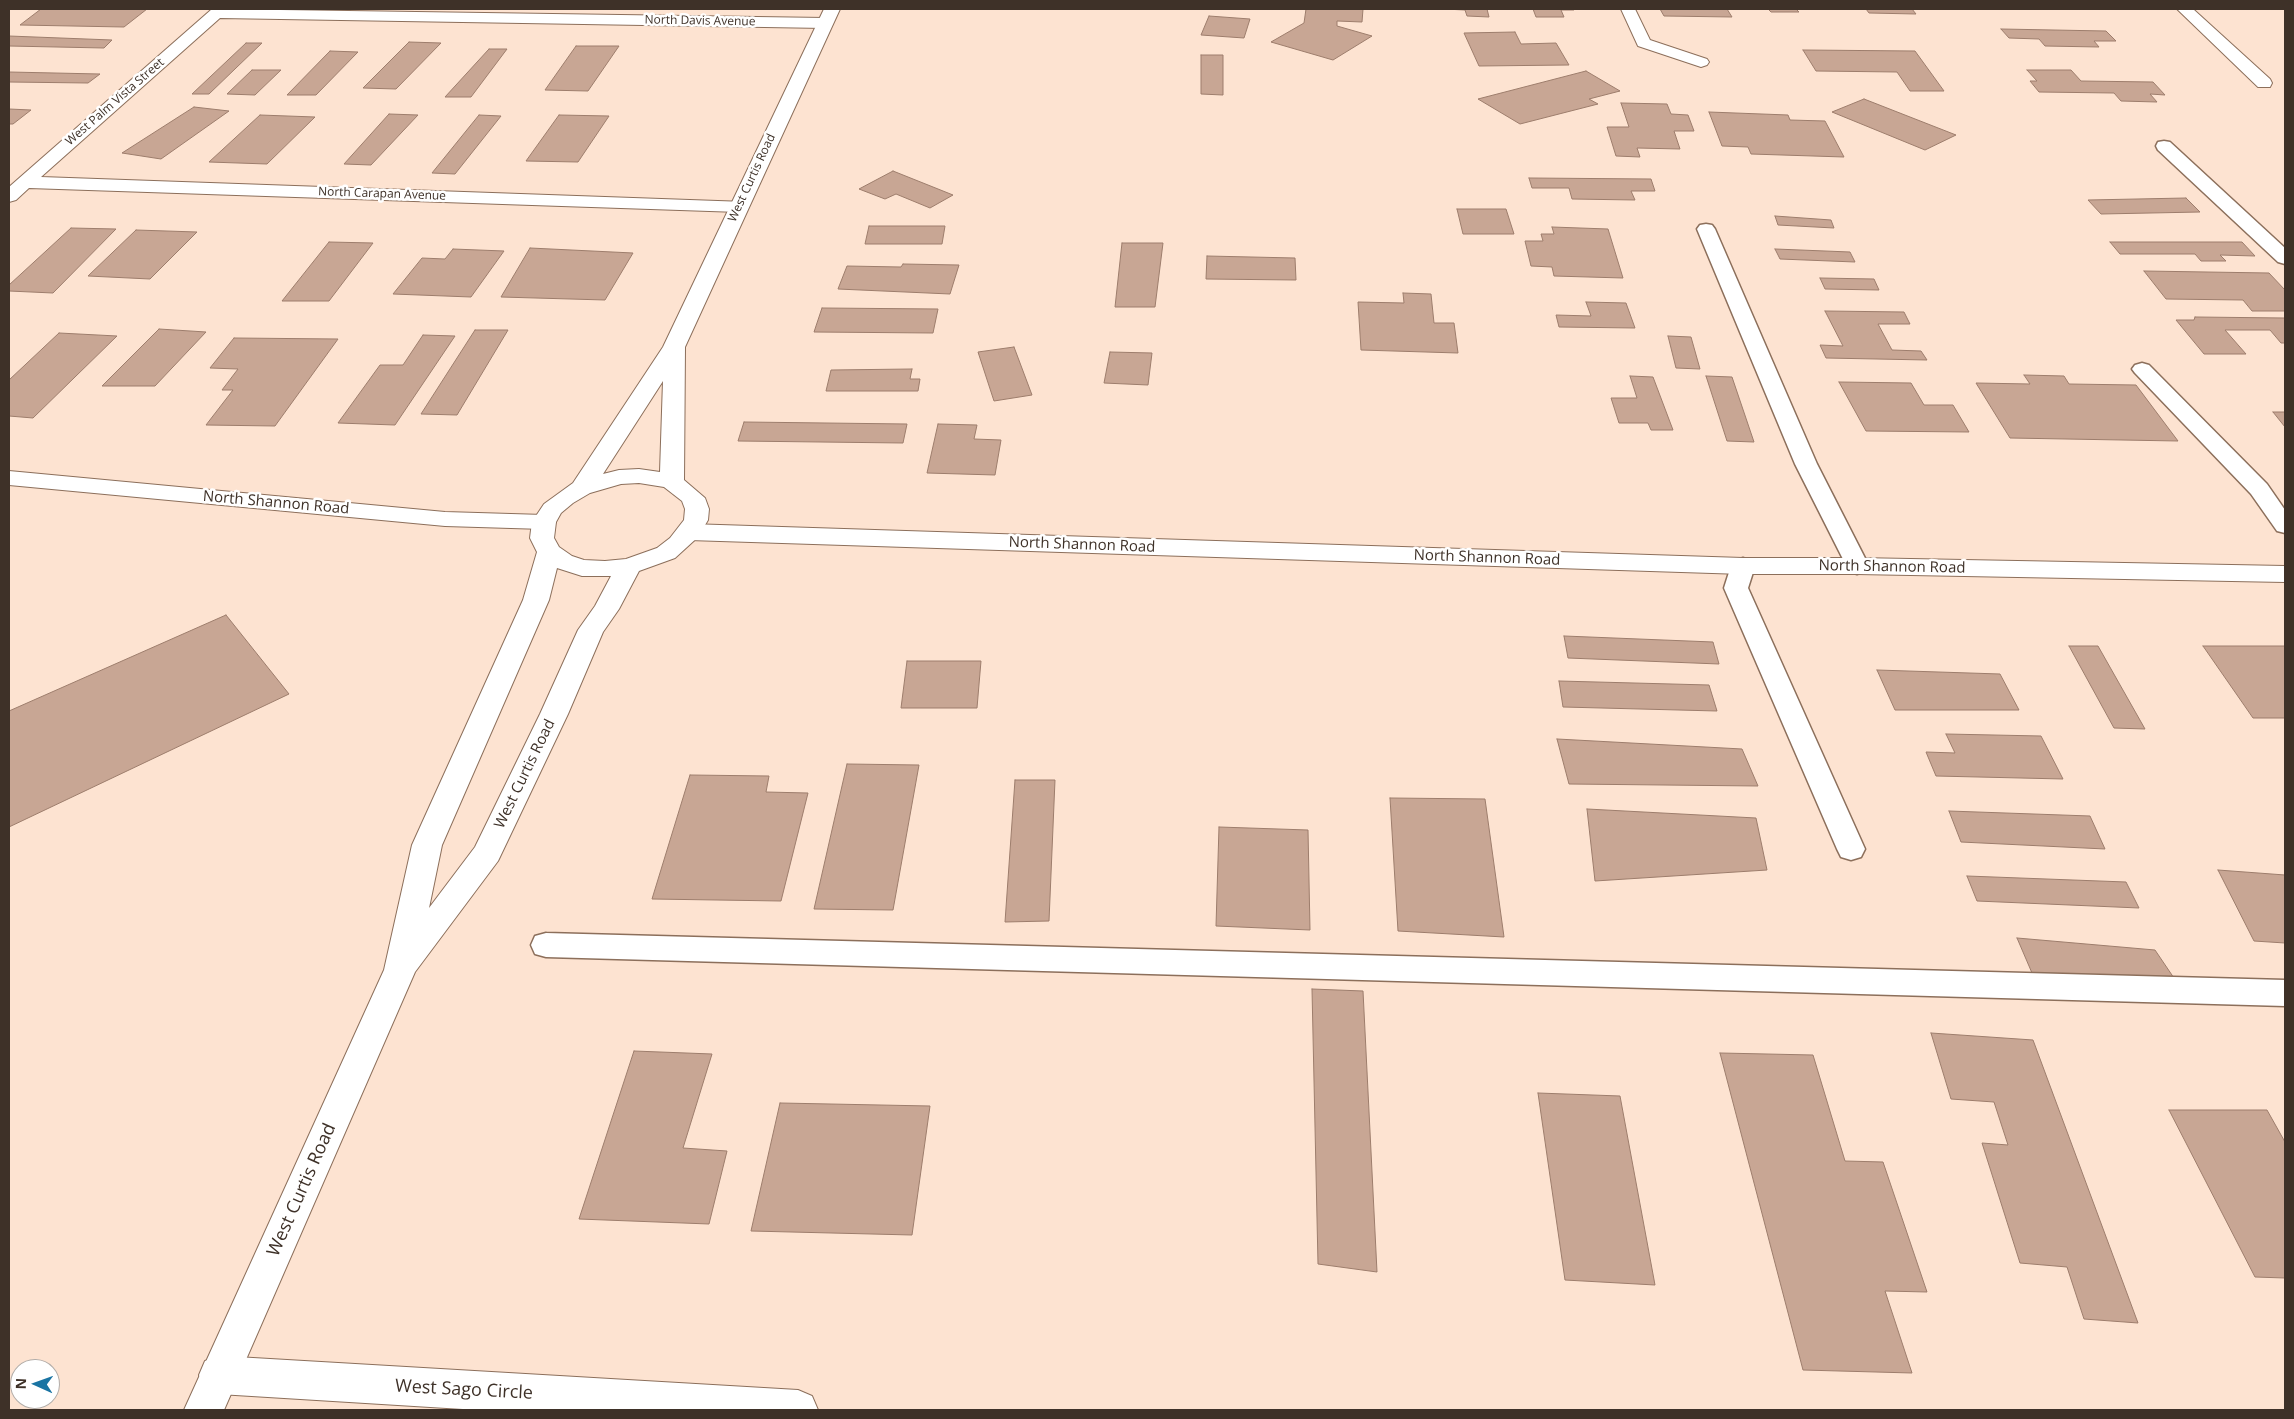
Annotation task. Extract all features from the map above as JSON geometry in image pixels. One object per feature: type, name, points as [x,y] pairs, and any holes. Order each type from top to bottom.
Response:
[{"type":"street","points":[[1628,9],[1644,43],[1701,62]]},
{"type":"street","points":[[2184,9],[2264,83]]},
{"type":"street","name":"North Davis Avenue","points":[[219,11],[828,16]]},
{"type":"street","name":"West Palm Vista Street","points":[[9,196],[219,11]]},
{"type":"street","name":"West Curtis Road","points":[[582,488],[674,347],[828,16]]},
{"type":"street","name":"North Carapan Avenue","points":[[26,182],[739,206]]},
{"type":"street","name":"West Curtis Road","points":[[672,482],[674,347]]},
{"type":"street","points":[[639,476],[672,482],[693,498],[697,508],[696,520],[689,532],[666,553],[630,566],[605,569],[582,568],[563,562],[549,552],[542,538],[544,522],[558,503],[582,488],[601,481],[639,476]]},
{"type":"street","name":"North Shannon Road","points":[[9,478],[445,519],[544,522]]},
{"type":"street","name":"North Shannon Road","points":[[689,532],[1743,566],[1857,566],[2285,574]]},
{"type":"street","name":"West Curtis Road","points":[[204,1410],[400,970],[427,846],[536,600],[549,552]]},
{"type":"street","name":"West Curtis Road","points":[[400,970],[487,853],[554,714],[591,630],[606,609],[630,566]]},
{"type":"street","name":"West Sago Circle","points":[[219,1375],[798,1410]]},
{"type":"lane","points":[[2164,146],[2285,258]]},
{"type":"lane","points":[[1706,229],[1806,464],[1837,522],[1857,566]]},
{"type":"lane","points":[[2142,369],[2259,489],[2285,526]]},
{"type":"lane","points":[[1743,566],[1736,588],[1850,849]]},
{"type":"lane","points":[[546,945],[2285,993]]},
{"type":"building","points":[[41,9],[147,9],[124,27],[20,25]]},
{"type":"building","points":[[1306,9],[1363,9],[1362,22],[1337,21],[1337,26],[1372,36],[1333,60],[1271,42],[1304,23]]},
{"type":"building","points":[[1444,9],[1487,9],[1489,17],[1467,16],[1465,10]]},
{"type":"building","points":[[1533,9],[1574,10],[1561,10],[1564,17],[1536,17]]},
{"type":"building","points":[[1660,9],[1727,9],[1732,17],[1664,16]]},
{"type":"building","points":[[1768,9],[1796,9],[1799,12],[1771,12]]},
{"type":"building","points":[[1866,9],[1912,9],[1916,14],[1869,13]]},
{"type":"building","points":[[1209,16],[1250,19],[1244,38],[1201,35]]},
{"type":"building","points":[[2001,29],[2106,31],[2116,41],[2094,41],[2099,47],[2045,46],[2039,39],[2009,38]]},
{"type":"building","points":[[1515,32],[1521,44],[1556,43],[1569,65],[1479,66],[1464,33]]},
{"type":"building","points":[[9,36],[112,40],[104,48],[9,46]]},
{"type":"building","points":[[409,42],[441,43],[396,89],[363,88]]},
{"type":"building","points":[[246,43],[262,43],[209,94],[192,94]]},
{"type":"building","points":[[576,46],[619,46],[588,91],[545,90]]},
{"type":"building","points":[[489,49],[507,49],[471,97],[445,97]]},
{"type":"building","points":[[1803,50],[1915,51],[1944,91],[1910,91],[1897,72],[1816,71]]},
{"type":"building","points":[[330,51],[358,52],[316,95],[287,95]]},
{"type":"building","points":[[1201,55],[1223,55],[1223,95],[1201,94]]},
{"type":"building","points":[[252,70],[281,70],[255,95],[227,94]]},
{"type":"building","points":[[2027,70],[2071,70],[2081,81],[2153,82],[2165,95],[2150,94],[2157,102],[2121,101],[2114,93],[2039,92],[2030,81],[2037,81]]},
{"type":"building","points":[[1586,71],[1620,91],[1589,99],[1598,104],[1520,124],[1478,99]]},
{"type":"building","points":[[9,72],[100,74],[88,83],[9,82]]},
{"type":"building","points":[[1864,99],[1956,135],[1925,150],[1832,112]]},
{"type":"building","points":[[1621,103],[1667,104],[1671,114],[1688,115],[1694,131],[1674,131],[1680,149],[1637,148],[1640,157],[1616,156],[1607,127],[1629,127]]},
{"type":"building","points":[[194,107],[229,111],[161,159],[122,153]]},
{"type":"building","points":[[9,109],[31,110],[13,124],[9,124]]},
{"type":"building","points":[[1709,112],[1788,115],[1790,120],[1825,121],[1844,157],[1751,154],[1748,147],[1722,146]]},
{"type":"building","points":[[389,114],[418,115],[371,165],[344,164]]},
{"type":"building","points":[[260,115],[315,117],[267,164],[209,162]]},
{"type":"building","points":[[479,115],[501,116],[455,174],[432,173]]},
{"type":"building","points":[[559,115],[609,116],[578,162],[526,161]]},
{"type":"building","points":[[893,171],[953,195],[930,208],[896,194],[885,199],[859,189]]},
{"type":"building","points":[[1529,178],[1651,179],[1655,191],[1631,191],[1635,200],[1572,199],[1569,188],[1532,188]]},
{"type":"building","points":[[2186,198],[2200,212],[2101,214],[2088,200]]},
{"type":"building","points":[[1457,209],[1506,209],[1514,234],[1463,234]]},
{"type":"building","points":[[1775,216],[1831,220],[1834,228],[1778,225]]},
{"type":"building","points":[[869,226],[945,226],[942,244],[865,244]]},
{"type":"building","points":[[1552,227],[1608,229],[1623,278],[1554,276],[1552,267],[1531,266],[1525,241],[1543,241],[1541,234],[1554,234]]},
{"type":"building","points":[[71,228],[116,229],[53,293],[9,291],[9,285]]},
{"type":"building","points":[[136,230],[197,232],[150,279],[88,276]]},
{"type":"building","points":[[329,242],[373,243],[329,301],[282,301]]},
{"type":"building","points":[[2110,242],[2242,242],[2255,256],[2220,255],[2226,261],[2201,261],[2195,254],[2120,254]]},
{"type":"building","points":[[1122,243],[1163,243],[1155,307],[1115,307]]},
{"type":"building","points":[[530,248],[633,253],[605,300],[501,297]]},
{"type":"building","points":[[453,249],[504,251],[471,297],[393,294],[422,258],[445,259]]},
{"type":"building","points":[[1775,249],[1850,252],[1855,262],[1780,259]]},
{"type":"building","points":[[1207,256],[1295,258],[1296,280],[1206,279]]},
{"type":"building","points":[[903,264],[959,265],[950,294],[838,289],[847,266],[901,267]]},
{"type":"building","points":[[2144,271],[2269,273],[2285,290],[2285,311],[2252,311],[2243,300],[2166,299]]},
{"type":"building","points":[[1820,278],[1874,279],[1879,290],[1825,289]]},
{"type":"building","points":[[1403,293],[1431,294],[1434,323],[1454,323],[1458,353],[1361,350],[1358,302],[1404,303]]},
{"type":"building","points":[[1586,302],[1626,303],[1635,328],[1559,327],[1556,315],[1591,316]]},
{"type":"building","points":[[822,308],[938,309],[933,333],[814,332]]},
{"type":"building","points":[[1825,311],[1904,312],[1910,324],[1878,324],[1892,350],[1921,351],[1927,360],[1826,358],[1820,345],[1843,346]]},
{"type":"building","points":[[2195,317],[2285,318],[2285,343],[2281,343],[2270,330],[2225,330],[2246,354],[2204,354],[2176,320],[2194,320]]},
{"type":"building","points":[[159,329],[206,332],[155,386],[102,386]]},
{"type":"building","points":[[475,330],[508,330],[457,415],[421,414]]},
{"type":"building","points":[[59,333],[117,336],[33,418],[9,416],[9,380]]},
{"type":"building","points":[[423,335],[455,336],[395,425],[338,423],[380,365],[403,365]]},
{"type":"building","points":[[1668,336],[1691,337],[1700,369],[1676,368]]},
{"type":"building","points":[[234,338],[338,339],[275,426],[206,425],[233,390],[222,390],[238,369],[210,368]]},
{"type":"building","points":[[1014,347],[1032,395],[994,401],[978,352]]},
{"type":"building","points":[[1110,352],[1152,353],[1148,385],[1104,383]]},
{"type":"building","points":[[912,369],[910,379],[920,379],[918,391],[826,391],[831,370]]},
{"type":"building","points":[[2024,375],[2064,376],[2069,384],[2136,385],[2178,441],[2010,438],[1976,383],[2030,384]]},
{"type":"building","points":[[1630,376],[1653,377],[1673,430],[1651,430],[1648,423],[1619,423],[1611,398],[1637,398]]},
{"type":"building","points":[[1706,376],[1732,377],[1754,442],[1727,441]]},
{"type":"building","points":[[1839,382],[1911,383],[1924,405],[1953,405],[1969,432],[1866,431]]},
{"type":"building","points":[[2273,412],[2285,412],[2285,427]]},
{"type":"building","points":[[744,422],[907,424],[903,443],[738,441]]},
{"type":"building","points":[[938,424],[977,425],[974,439],[1001,440],[995,475],[927,473]]},
{"type":"building","points":[[226,615],[289,694],[9,827],[9,711]]},
{"type":"building","points":[[1564,636],[1713,642],[1719,664],[1568,658]]},
{"type":"building","points":[[2069,646],[2098,646],[2145,729],[2114,728]]},
{"type":"building","points":[[2203,646],[2285,646],[2285,718],[2253,718]]},
{"type":"building","points":[[907,661],[981,661],[977,708],[901,708]]},
{"type":"building","points":[[1877,670],[2000,674],[2019,710],[1895,710]]},
{"type":"building","points":[[1559,681],[1709,685],[1717,711],[1563,707]]},
{"type":"building","points":[[1946,734],[2041,736],[2063,779],[1936,776],[1926,752],[1955,753]]},
{"type":"building","points":[[1557,739],[1742,749],[1758,786],[1569,784]]},
{"type":"building","points":[[847,764],[919,765],[893,910],[814,909]]},
{"type":"building","points":[[690,775],[769,776],[766,792],[808,793],[781,901],[652,899]]},
{"type":"building","points":[[1015,780],[1055,780],[1049,921],[1005,922]]},
{"type":"building","points":[[1390,798],[1485,799],[1504,937],[1398,931]]},
{"type":"building","points":[[1587,809],[1756,818],[1767,870],[1595,881]]},
{"type":"building","points":[[1949,811],[2090,816],[2105,849],[1961,842]]},
{"type":"building","points":[[1219,827],[1308,830],[1310,930],[1216,926]]},
{"type":"building","points":[[2218,870],[2285,875],[2285,943],[2254,941]]},
{"type":"building","points":[[1967,876],[2126,882],[2139,908],[1977,901]]},
{"type":"building","points":[[2017,938],[2155,950],[2176,981],[2032,973]]},
{"type":"building","points":[[1312,989],[1363,991],[1377,1272],[1318,1264]]},
{"type":"building","points":[[1931,1033],[2033,1040],[2138,1323],[2084,1319],[2067,1267],[2020,1263],[1982,1143],[2008,1145],[1994,1102],[1951,1099]]},
{"type":"building","points":[[634,1051],[712,1054],[683,1148],[727,1151],[709,1224],[579,1219]]},
{"type":"building","points":[[1720,1053],[1813,1055],[1845,1161],[1883,1162],[1927,1292],[1885,1291],[1912,1373],[1803,1370]]},
{"type":"building","points":[[1538,1093],[1620,1096],[1655,1285],[1565,1280]]},
{"type":"building","points":[[780,1103],[930,1106],[912,1235],[751,1231]]},
{"type":"building","points":[[2169,1110],[2267,1110],[2285,1142],[2285,1278],[2255,1277]]}]
